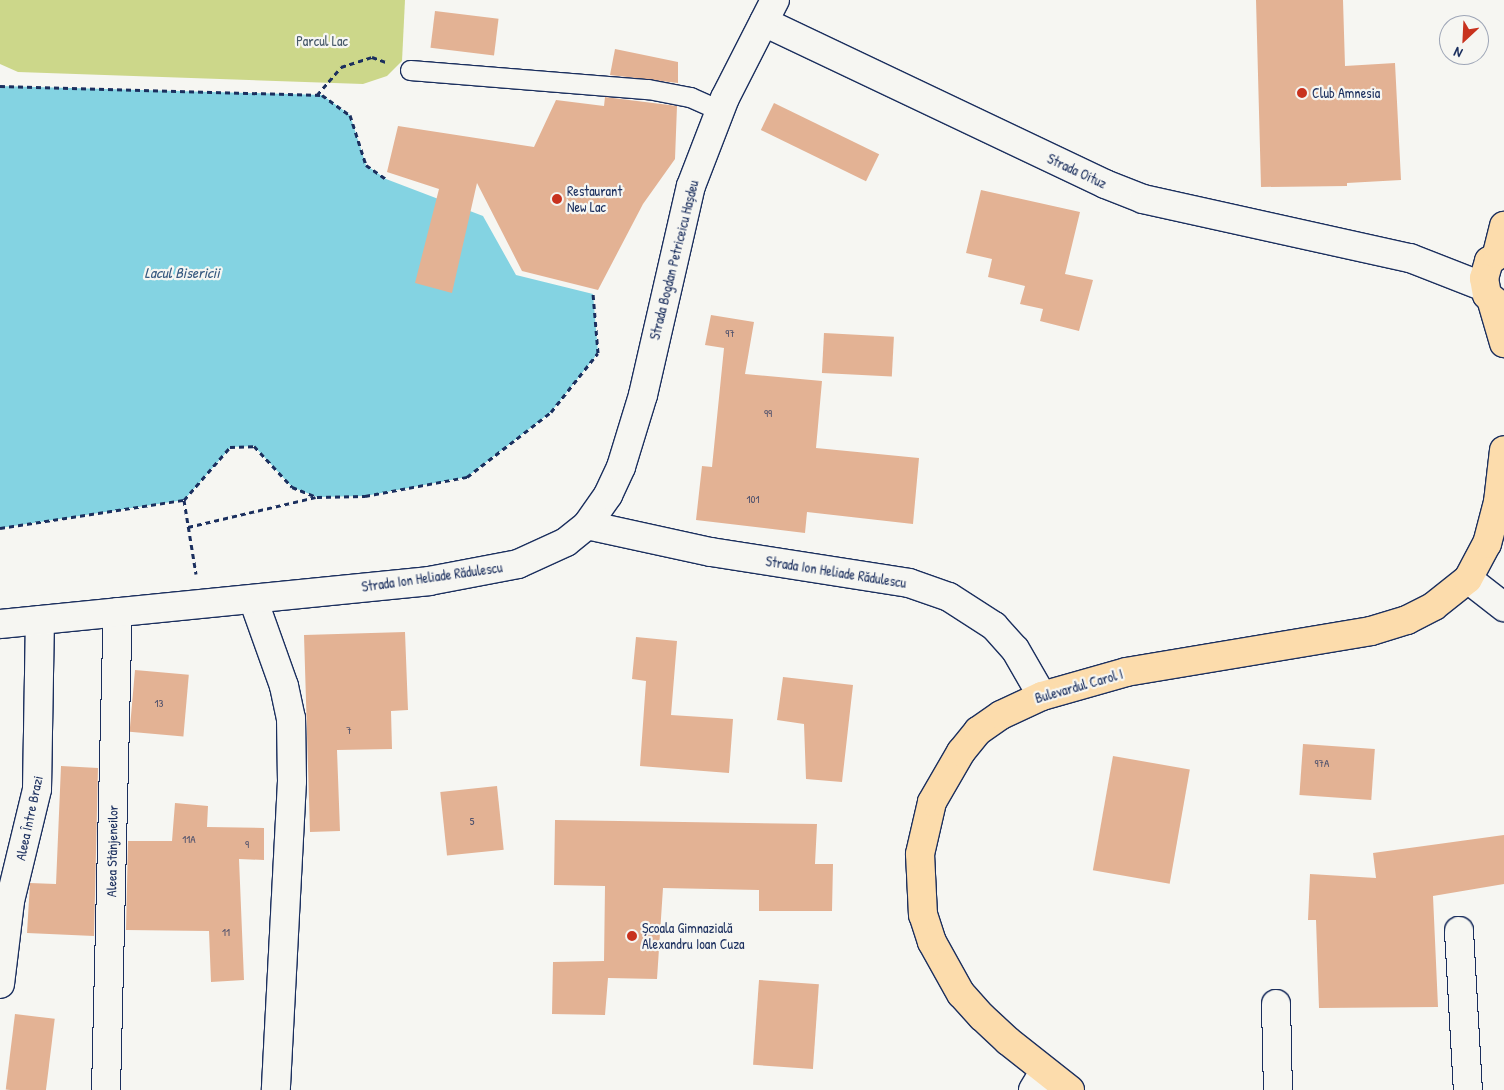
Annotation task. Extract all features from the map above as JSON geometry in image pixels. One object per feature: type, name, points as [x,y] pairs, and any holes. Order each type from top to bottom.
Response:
[{"type":"main road","points":[[1504,226],[1495,277],[1504,343]]},
{"type":"main road","name":"Bulevardul Carol I","points":[[1070,1090],[1039,1081],[1001,1035],[957,988],[932,942],[923,915],[920,885],[920,854],[925,826],[944,776],[978,731],[1001,715],[1042,696],[1126,672],[1371,631],[1407,620],[1434,606],[1468,579],[1478,563],[1493,526],[1504,450]]},
{"type":"street","name":"Strada Bogdan Petriceicu Hașdeu","points":[[587,525],[608,494],[632,432],[680,228],[719,110],[770,11]]},
{"type":"street","name":"Strada Oituz","points":[[770,11],[1105,184],[1143,199],[1495,277]]},
{"type":"street","name":"Strada Ion Heliade Rădulescu","points":[[0,624],[253,600],[488,571],[543,554],[566,542],[587,525],[710,552],[909,583],[949,597],[994,626],[1016,649],[1042,696]]},
{"type":"street","points":[[1468,579],[1504,607]]},
{"type":"street","points":[[253,600],[284,686],[291,718],[292,791],[276,1090]]},
{"type":"street","name":"Aleea Stânjeneilor","points":[[106,1090],[118,612]]},
{"type":"street","name":"Aleea Între Brazi","points":[[0,984],[10,901],[37,789],[40,620]]},
{"type":"street","points":[[1459,931],[1468,1090]]},
{"type":"street","points":[[1276,1004],[1278,1090]]},
{"type":"lane","points":[[410,70],[648,89],[690,97],[719,110]]},
{"type":"path","points":[[316,96],[341,67],[372,57],[410,70]]},
{"type":"path","points":[[0,86],[322,95],[350,115],[366,165],[386,179]]},
{"type":"path","points":[[188,527],[317,497],[366,496],[467,477],[551,412],[598,353],[593,294]]},
{"type":"path","points":[[0,528],[184,500],[230,447],[254,446],[292,487],[317,497]]},
{"type":"path","points":[[184,500],[201,605]]},
{"type":"green space","name":"Parcul Lac","points":[[0,0],[405,0],[402,61],[387,76],[363,84],[18,72],[0,64]]},
{"type":"water","name":"Lacul Bisericii","points":[[0,86],[322,95],[350,115],[366,165],[386,179],[483,216],[516,275],[593,294],[598,353],[551,412],[467,477],[365,496],[317,497],[292,487],[254,446],[231,447],[184,500],[0,528]]},
{"type":"building","name":"Club Amnesia","points":[[1256,0],[1343,0],[1345,66],[1395,63],[1401,180],[1347,183],[1347,186],[1261,187]]},
{"type":"building","points":[[435,11],[499,19],[494,56],[430,48]]},
{"type":"building","points":[[615,49],[678,62],[678,83],[610,75]]},
{"type":"building","name":"Restaurant New Lac","points":[[605,97],[677,106],[675,159],[643,204],[598,290],[522,271],[477,183],[452,293],[415,283],[439,189],[387,172],[398,126],[534,147],[556,100],[604,106]]},
{"type":"building","points":[[774,103],[879,154],[866,181],[761,130]]},
{"type":"building","points":[[981,190],[1080,212],[1065,274],[1093,280],[1079,331],[1040,321],[1043,309],[1020,304],[1025,286],[988,277],[992,259],[966,253]]},
{"type":"building","points":[[711,315],[754,322],[745,374],[822,381],[816,448],[919,458],[913,524],[807,512],[805,533],[696,520],[702,466],[712,467],[724,348],[705,345]]},
{"type":"building","points":[[824,333],[894,337],[892,377],[822,373]]},
{"type":"building","points":[[405,632],[408,710],[391,711],[392,749],[337,750],[340,831],[310,832],[304,635]]},
{"type":"building","points":[[636,637],[677,641],[671,715],[733,719],[729,773],[640,766],[646,681],[632,679]]},
{"type":"building","points":[[135,670],[189,675],[183,736],[130,732]]},
{"type":"building","points":[[783,677],[853,685],[842,782],[806,779],[804,724],[777,720]]},
{"type":"building","points":[[1303,744],[1375,749],[1371,800],[1299,795]]},
{"type":"building","points":[[1113,756],[1190,770],[1170,884],[1093,870]]},
{"type":"building","points":[[61,766],[98,768],[94,936],[27,933],[30,883],[56,884]]},
{"type":"building","points":[[497,786],[504,850],[447,856],[440,792]]},
{"type":"building","points":[[175,803],[208,806],[207,827],[264,828],[264,860],[239,859],[244,980],[211,982],[209,931],[126,930],[128,841],[172,841]]},
{"type":"building","name":"Școala Gimnazială Alexandru Ioan Cuza","points":[[555,820],[817,824],[815,864],[833,864],[832,911],[759,911],[759,890],[663,888],[657,979],[608,978],[605,1015],[552,1014],[553,962],[604,961],[605,886],[554,885]]},
{"type":"building","points":[[1504,835],[1504,884],[1433,896],[1438,1007],[1319,1008],[1316,920],[1308,920],[1310,874],[1376,878],[1373,853]]},
{"type":"building","points":[[759,980],[819,984],[813,1069],[753,1065]]},
{"type":"building","points":[[15,1014],[55,1019],[46,1090],[6,1089]]},
{"type":"place","name":"Club Amnesia","points":[[1302,93]]},
{"type":"place","name":"Restaurant New Lac","points":[[557,199]]},
{"type":"place","name":"Școala Gimnazială Alexandru Ioan Cuza","points":[[632,936]]}]
